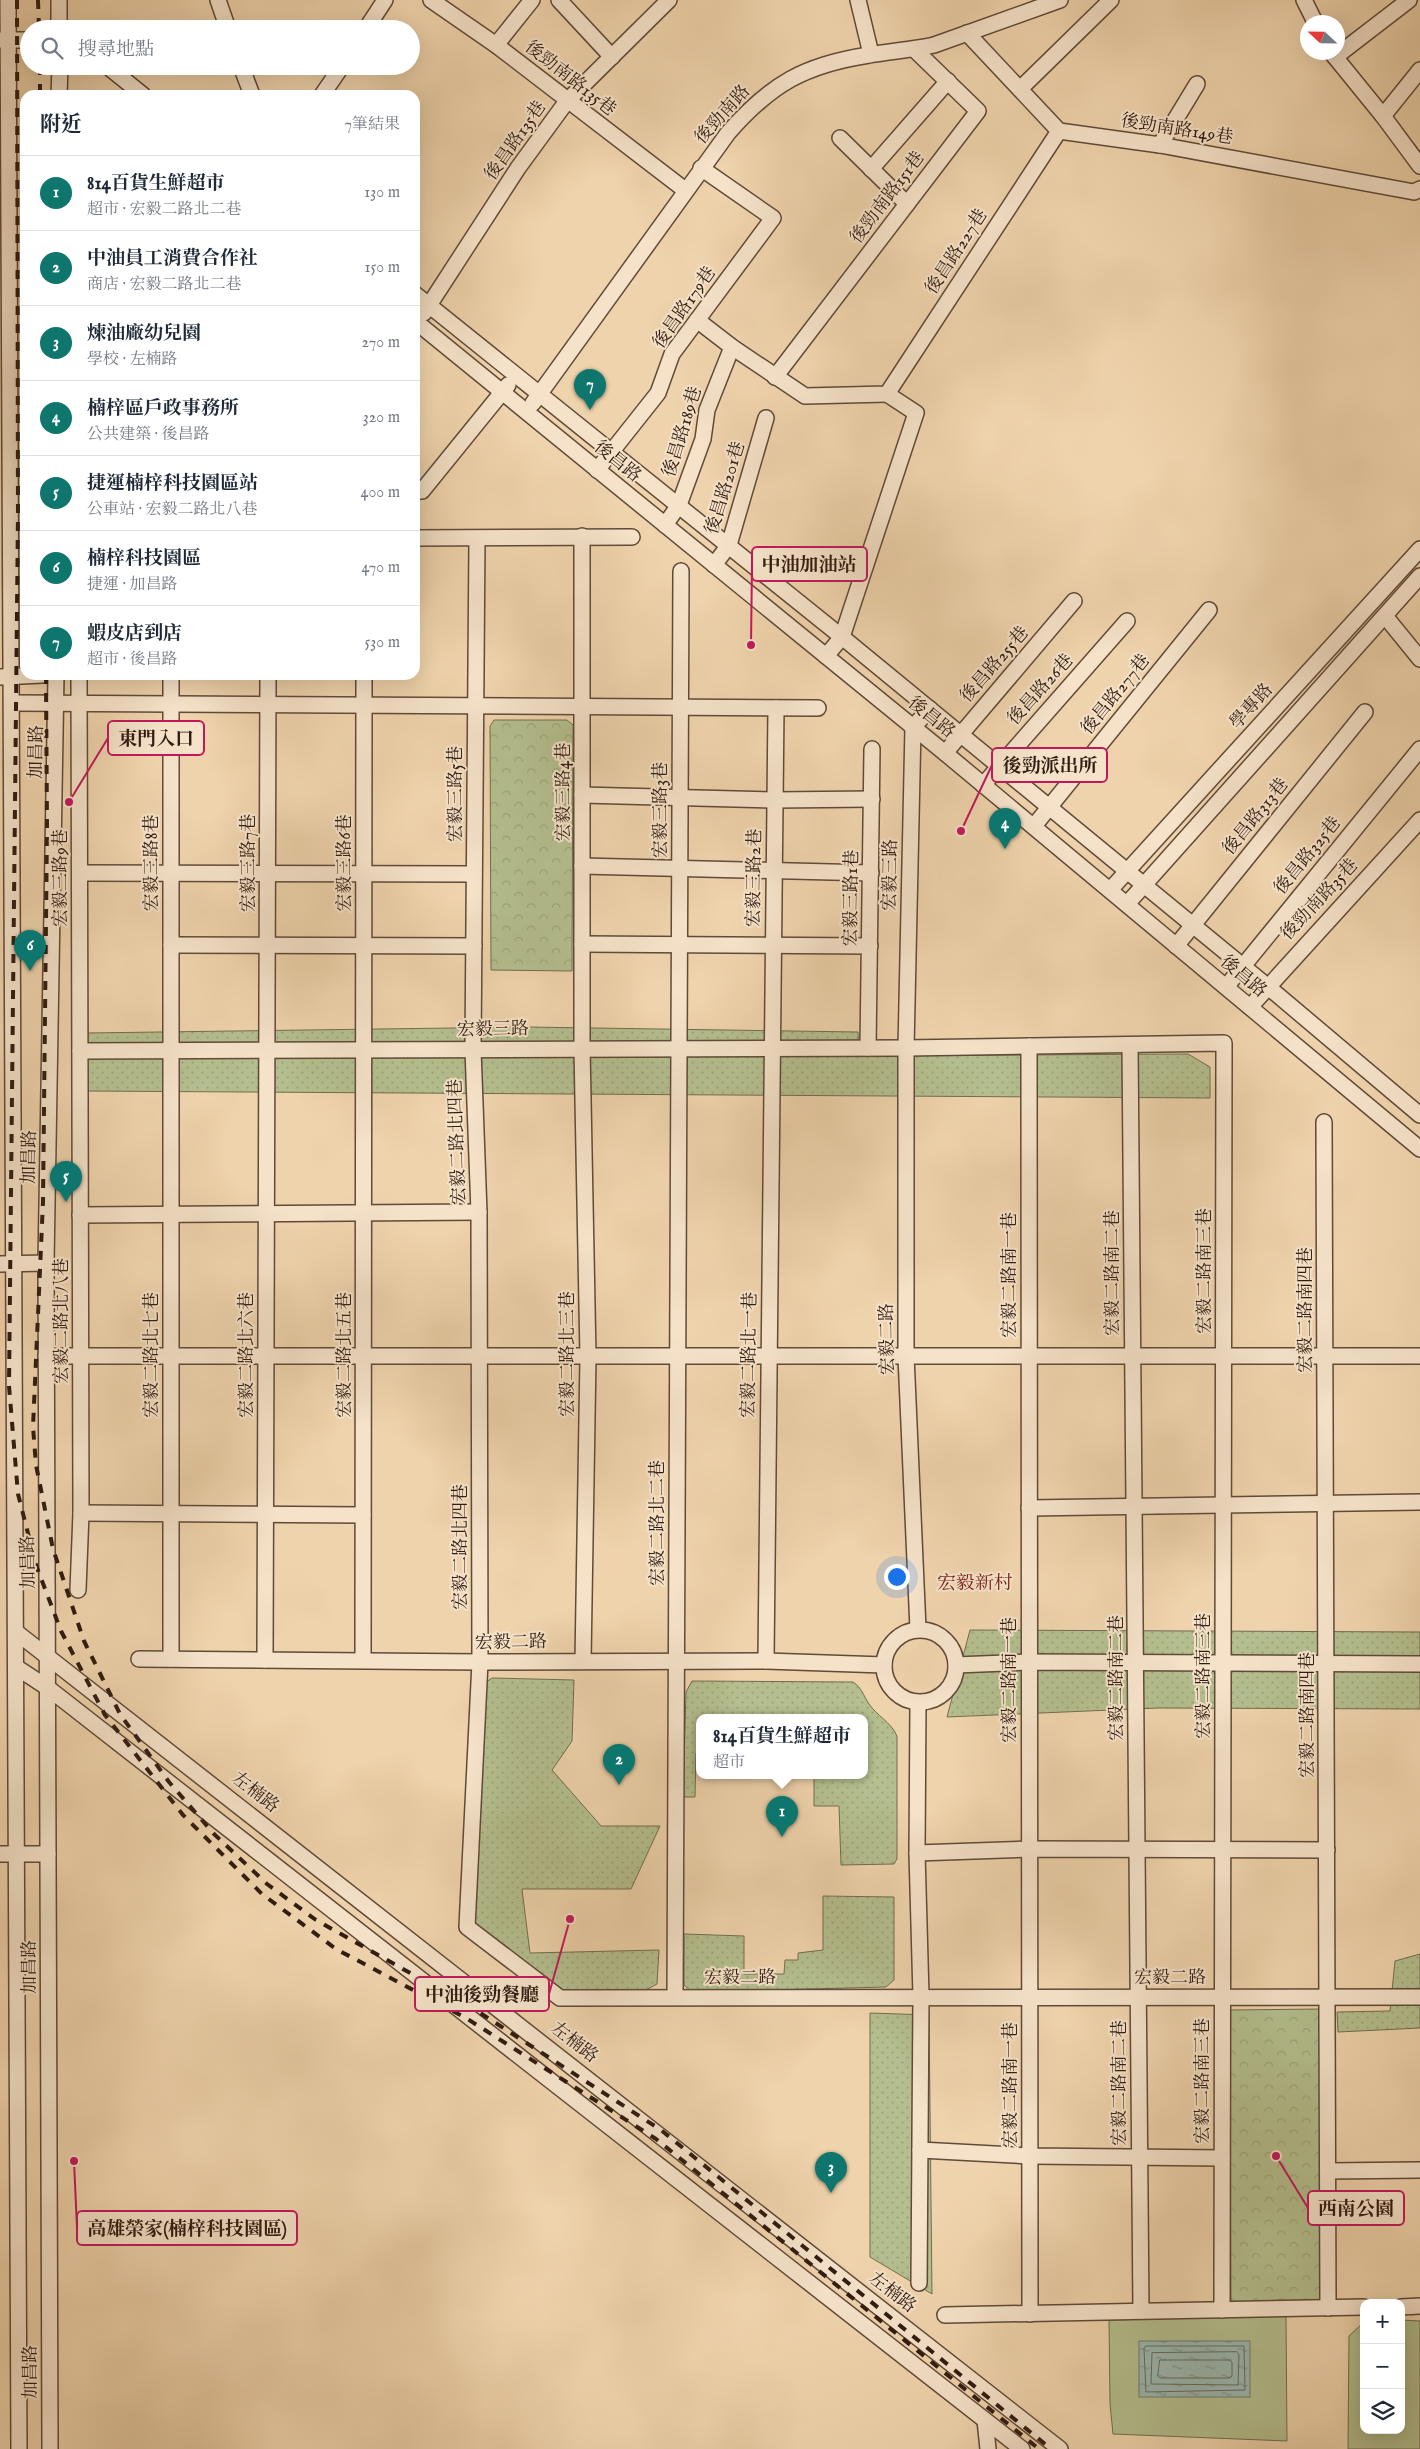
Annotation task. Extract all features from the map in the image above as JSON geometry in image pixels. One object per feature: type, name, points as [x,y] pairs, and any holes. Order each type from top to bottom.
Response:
[{"type":"street","name":"加昌路","points":[[8,0],[5,40],[18,479],[6,677],[12,703],[7,1264],[16,1632],[19,2449]]},
{"type":"street","points":[[59,0],[60,20]]},
{"type":"street","points":[[218,0],[225,20]]},
{"type":"street","points":[[372,20],[385,0]]},
{"type":"street","name":"後勁南路135巷","points":[[431,0],[496,45],[685,190]]},
{"type":"street","points":[[496,45],[532,0]]},
{"type":"street","points":[[559,0],[612,57]]},
{"type":"street","name":"後昌路135巷","points":[[420,317],[430,306],[518,168],[567,101],[669,0]]},
{"type":"street","points":[[858,0],[871,54]]},
{"type":"street","points":[[1020,89],[1111,0]]},
{"type":"street","points":[[1304,0],[1312,15]]},
{"type":"street","points":[[1345,46],[1409,0]]},
{"type":"street","name":"後勁南路","points":[[526,412],[701,168],[750,108],[772,90],[811,68],[871,54],[915,50],[1056,1]]},
{"type":"street","points":[[0,25],[5,40],[20,40]]},
{"type":"street","points":[[967,33],[1059,131]]},
{"type":"street","name":"後勁南路151巷","points":[[775,377],[978,111],[915,50]]},
{"type":"street","points":[[1337,60],[1384,116],[1420,166]]},
{"type":"street","points":[[1384,116],[1420,70]]},
{"type":"street","points":[[60,75],[60,90]]},
{"type":"street","points":[[118,75],[137,90]]},
{"type":"street","points":[[245,75],[250,90]]},
{"type":"street","points":[[325,90],[336,75]]},
{"type":"street","points":[[871,169],[948,81]]},
{"type":"street","points":[[1160,145],[1197,84]]},
{"type":"street","name":"後勁南路149巷","points":[[1059,131],[1160,145],[1414,192],[1420,189]]},
{"type":"street","name":"後昌路227巷","points":[[887,394],[1059,131]]},
{"type":"street","points":[[840,138],[907,204]]},
{"type":"street","name":"後昌路179巷","points":[[597,470],[658,393],[672,354],[773,218],[701,168]]},
{"type":"street","name":"後昌路","points":[[420,298],[515,376],[613,451],[999,765],[1420,1115]]},
{"type":"street","points":[[696,320],[775,377],[805,396],[887,394],[916,413],[842,637],[826,656]]},
{"type":"street","name":"後昌路","points":[[420,325],[1034,826],[1420,1149]]},
{"type":"street","name":"後昌路189巷","points":[[665,525],[679,505],[703,439],[707,410],[732,347]]},
{"type":"street","points":[[420,489],[515,376]]},
{"type":"street","name":"後昌路201巷","points":[[714,565],[729,545],[766,418]]},
{"type":"street","name":"宏毅三路4巷","points":[[582,536],[582,1048]]},
{"type":"street","points":[[420,538],[632,537]]},
{"type":"street","name":"宏毅三路5巷","points":[[473,1050],[477,538]]},
{"type":"street","name":"學專路","points":[[1110,890],[1420,549]]},
{"type":"street","name":"宏毅三路3巷","points":[[679,1049],[681,571]]},
{"type":"street","points":[[1127,904],[1420,576]]},
{"type":"street","name":"後昌路255巷","points":[[946,754],[960,734],[1074,601]]},
{"type":"street","name":"後昌路277巷","points":[[1034,826],[1209,610]]},
{"type":"street","points":[[1384,616],[1420,659]]},
{"type":"street","name":"後昌路26巷","points":[[983,785],[1127,621]]},
{"type":"street","points":[[6,677],[20,676]]},
{"type":"street","name":"加昌路","points":[[50,2449],[49,1655],[46,1263],[56,680]]},
{"type":"street","name":"宏毅三路9巷","points":[[79,680],[80,1051]]},
{"type":"street","name":"宏毅三路8巷","points":[[171,680],[171,1051]]},
{"type":"street","name":"宏毅三路7巷","points":[[267,1050],[268,680]]},
{"type":"street","name":"宏毅三路6巷","points":[[364,680],[364,1050]]},
{"type":"street","points":[[12,703],[818,708]]},
{"type":"street","name":"宏毅三路2巷","points":[[772,1048],[776,708]]},
{"type":"street","points":[[913,727],[930,709]]},
{"type":"street","name":"後昌路313巷","points":[[1176,946],[1365,712]]},
{"type":"street","name":"宏毅三路","points":[[906,1048],[913,727]]},
{"type":"street","name":"宏毅三路1巷","points":[[868,1048],[872,749]]},
{"type":"street","name":"後昌路325巷","points":[[1226,987],[1420,749]]},
{"type":"street","points":[[582,795],[774,800],[872,799]]},
{"type":"street","name":"後勁南路35巷","points":[[1250,1007],[1267,986],[1420,820]]},
{"type":"street","points":[[582,866],[680,870],[871,873]]},
{"type":"street","points":[[80,873],[474,874]]},
{"type":"street","points":[[582,944],[870,946]]},
{"type":"street","points":[[171,945],[474,946]]},
{"type":"street","name":"宏毅三路","points":[[80,1051],[906,1048],[1224,1043]]},
{"type":"street","name":"宏毅二路南三巷","points":[[1222,2310],[1224,1043]]},
{"type":"street","name":"宏毅二路南二巷","points":[[1130,1045],[1141,2311]]},
{"type":"street","name":"宏毅二路南一巷","points":[[1029,1046],[1030,2314]]},
{"type":"street","name":"宏毅二路北三巷","points":[[582,1048],[588,1357],[583,1661]]},
{"type":"street","name":"宏毅二路北一巷","points":[[766,1661],[772,1048]]},
{"type":"street","name":"宏毅二路","points":[[906,1048],[906,1356],[918,1629]]},
{"type":"street","name":"宏毅二路北二巷","points":[[675,1997],[679,1049]]},
{"type":"street","name":"宏毅二路北六巷","points":[[265,1660],[267,1050]]},
{"type":"street","name":"宏毅二路北五巷","points":[[363,1660],[364,1050]]},
{"type":"street","name":"宏毅二路北四巷","points":[[473,1050],[479,1212],[480,1662],[467,1927],[560,1998]]},
{"type":"street","name":"宏毅二路北八巷","points":[[78,1590],[81,1513],[80,1051]]},
{"type":"street","name":"宏毅二路北七巷","points":[[170,1659],[171,1051]]},
{"type":"street","name":"宏毅二路南四巷","points":[[1324,1122],[1328,2308]]},
{"type":"street","points":[[80,1216],[479,1212]]},
{"type":"street","points":[[7,1264],[46,1263]]},
{"type":"street","points":[[46,1356],[1420,1356]]},
{"type":"street","points":[[1029,1508],[1420,1502]]},
{"type":"street","points":[[81,1513],[363,1515]]},
{"type":"street","points":[[918,1629],[930,1631],[940,1635],[952,1648],[956,1665],[955,1677],[950,1688],[941,1696],[930,1701],[918,1703],[906,1700],[896,1694],[888,1684],[884,1672],[884,1664],[888,1648],[896,1638],[906,1632],[918,1629]]},
{"type":"street","name":"左楠路","points":[[16,1632],[49,1655],[1060,2449]]},
{"type":"street","name":"宏毅二路","points":[[139,1659],[480,1662],[766,1661],[884,1664]]},
{"type":"street","points":[[956,1665],[1029,1662],[1420,1664]]},
{"type":"street","points":[[16,1667],[48,1688],[1022,2449]]},
{"type":"street","points":[[918,1703],[918,1853],[921,1996],[919,2283]]},
{"type":"street","points":[[918,1853],[1029,1849],[1327,1850]]},
{"type":"street","points":[[0,1854],[48,1854]]},
{"type":"street","name":"宏毅二路","points":[[560,1998],[921,1996],[1420,1997]]},
{"type":"street","points":[[920,2150],[1030,2156],[1222,2158]]},
{"type":"street","points":[[1328,2171],[1420,2170]]},
{"type":"street","points":[[1405,2307],[1420,2306]]},
{"type":"street","points":[[945,2315],[1360,2307]]},
{"type":"street","points":[[985,2420],[988,2449]]},
{"type":"green space","points":[[494,720],[567,720],[573,725],[572,971],[491,970],[490,726]]},
{"type":"green space","points":[[527,1027],[858,1032],[859,1056],[1188,1054],[1210,1067],[1210,1098],[84,1091],[86,1033]]},
{"type":"green space","points":[[970,1630],[1420,1632],[1420,1709],[1158,1708],[947,1717]]},
{"type":"green space","points":[[492,1678],[574,1680],[572,1741],[552,1770],[601,1826],[660,1826],[631,1889],[522,1889],[530,1953],[659,1950],[657,1984],[646,1990],[563,1990],[474,1923],[482,1685]]},
{"type":"green space","points":[[692,1681],[853,1682],[856,1684],[872,1708],[891,1727],[897,1736],[897,1859],[894,1864],[841,1865],[839,1806],[814,1806],[814,1779],[868,1779],[868,1714],[696,1714],[695,1797],[683,1797],[686,1692]]},
{"type":"green space","points":[[823,1896],[894,1897],[894,1980],[886,1987],[692,1992],[684,1985],[684,1934],[744,1936],[744,1974],[784,1974],[785,1960],[798,1960],[798,1953],[823,1950]]},
{"type":"green space","points":[[1420,1954],[1420,2028],[1338,2032],[1337,2012],[1390,2011],[1395,1961]]},
{"type":"green space","points":[[1322,2009],[1322,2302],[1231,2302],[1230,2010]]},
{"type":"green space","points":[[870,2013],[929,2015],[932,2294],[870,2257]]},
{"type":"green space","points":[[1286,2316],[1287,2441],[1113,2434],[1110,2404],[1109,2320]]},
{"type":"green space","points":[[1405,2320],[1420,2321],[1420,2449],[1348,2449],[1349,2336],[1360,2326],[1360,2434],[1405,2434]]},
{"type":"water","points":[[1139,2341],[1250,2341],[1250,2397],[1139,2397]]},
{"type":"railway","points":[[17,0],[18,513],[9,1386],[18,1494],[36,1565],[61,1631],[105,1715],[183,1815],[262,1894],[336,1949],[466,2018],[656,2139],[1039,2449]]},
{"type":"railway","points":[[38,0],[39,20]]},
{"type":"railway","points":[[40,75],[40,90]]},
{"type":"railway","points":[[46,680],[47,828],[43,1202],[33,1427],[36,1465],[53,1549],[84,1641],[120,1714],[169,1782],[214,1834],[267,1884],[316,1920],[474,2009],[661,2130],[1051,2449]]},
{"type":"place","name":"蝦皮店到店","points":[[590,410]]},
{"type":"place","name":"中油加油站","points":[[751,645]]},
{"type":"place","name":"東門入口","points":[[69,802]]},
{"type":"place","name":"後勁派出所","points":[[961,831]]},
{"type":"place","name":"楠梓區戶政事務所","points":[[1005,849]]},
{"type":"place","name":"楠梓科技園區","points":[[30,971]]},
{"type":"place","name":"捷運楠梓科技園區站","points":[[66,1202]]},
{"type":"place","name":"中油員工消費合作社","points":[[619,1785]]},
{"type":"place","name":"814百貨生鮮超市","points":[[782,1837]]},
{"type":"place","name":"中油後勁餐廳","points":[[570,1919]]},
{"type":"place","name":"西南公園","points":[[1276,2156]]},
{"type":"place","name":"高雄榮家(楠梓科技園區)","points":[[74,2161]]},
{"type":"place","name":"煉油廠幼兒園","points":[[831,2193]]},
{"type":"district","name":"宏毅新村","points":[[975,1584]]}]
